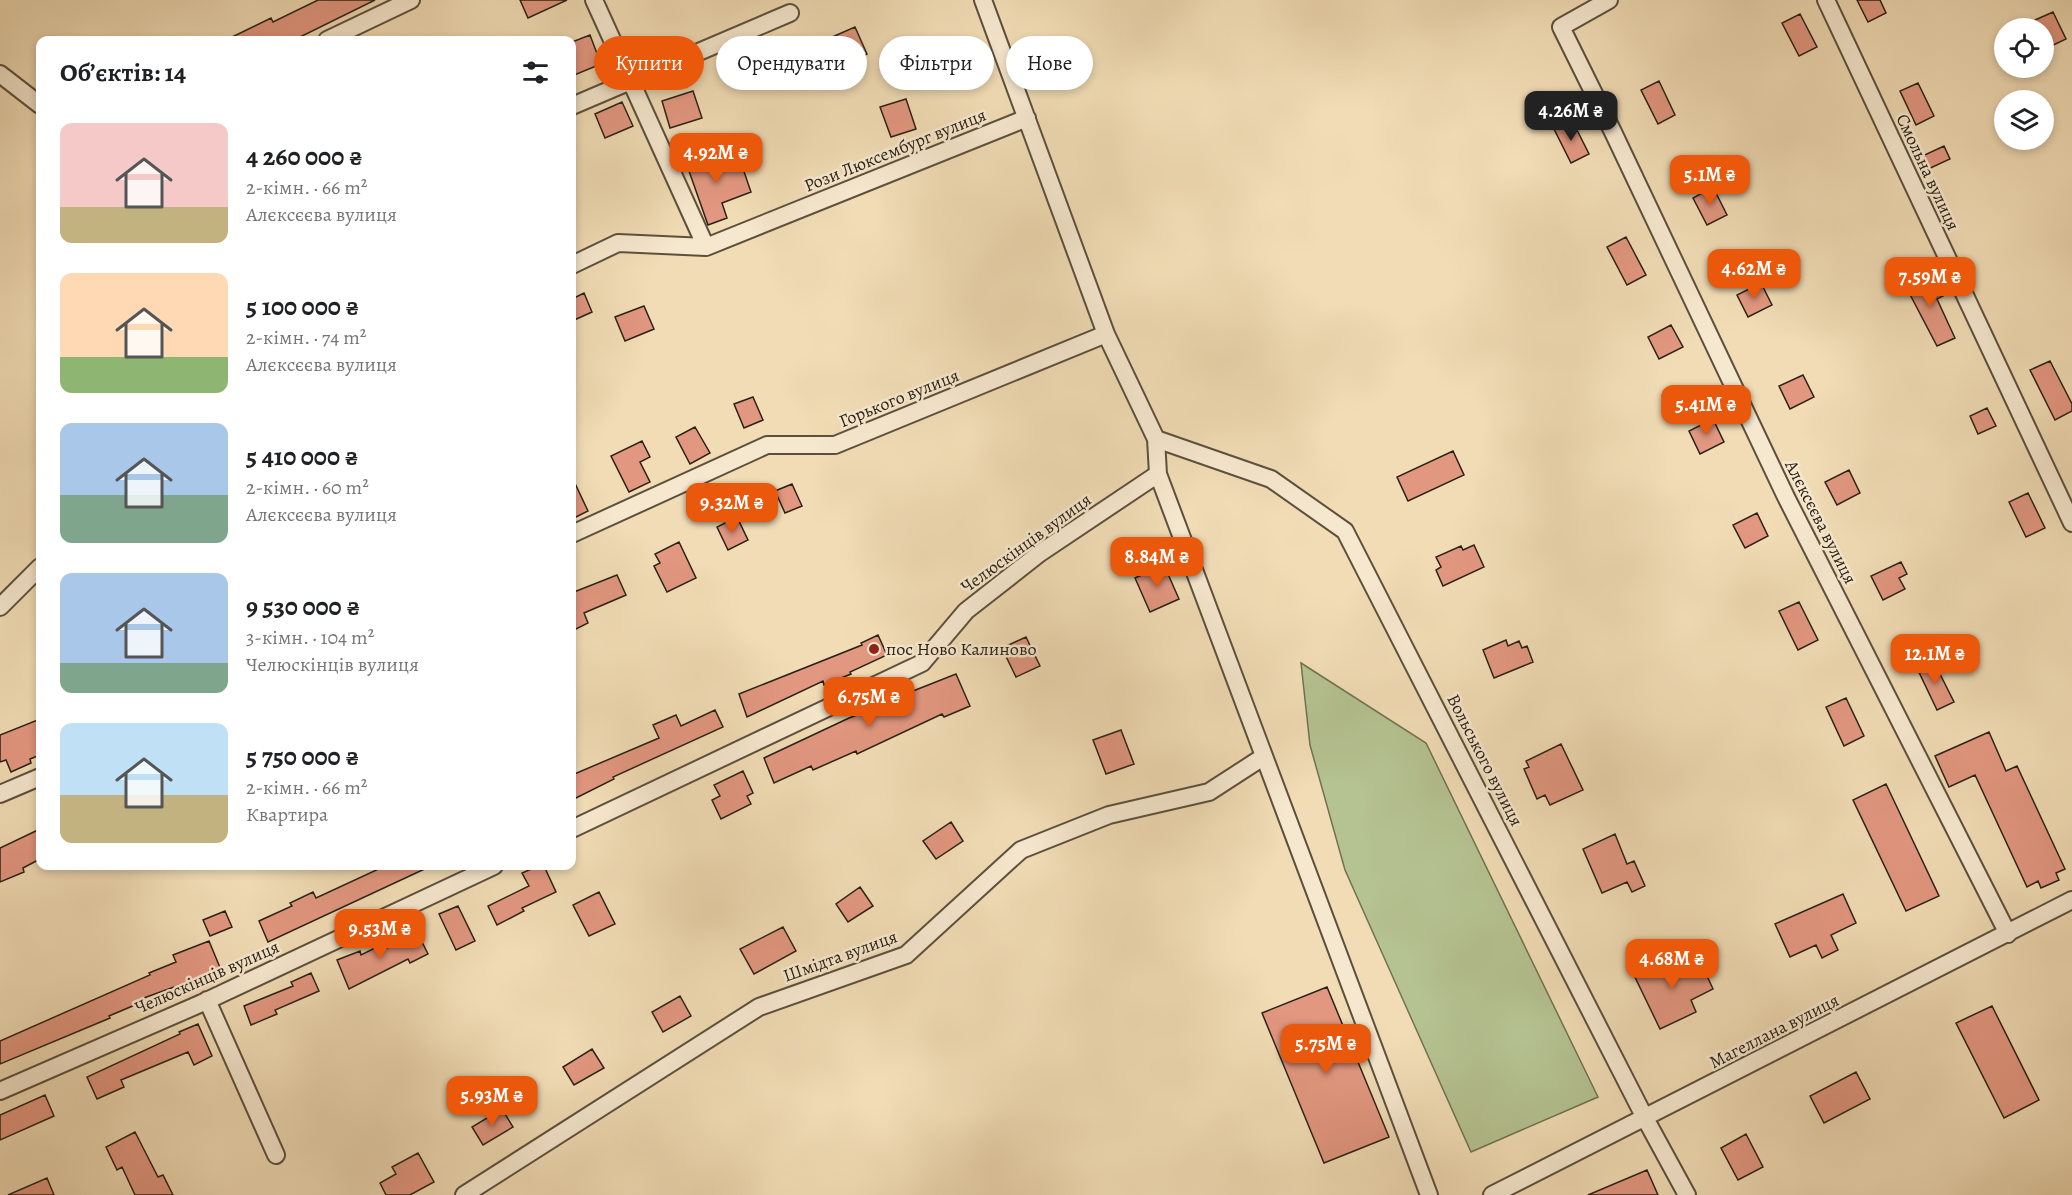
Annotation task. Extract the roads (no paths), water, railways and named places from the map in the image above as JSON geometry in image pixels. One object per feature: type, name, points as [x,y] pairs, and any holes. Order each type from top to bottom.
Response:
[{"type":"street","points":[[335,36],[411,0]]},
{"type":"street","points":[[594,0],[610,36]]},
{"type":"street","points":[[983,0],[1106,334],[1156,439],[1158,474],[1429,1195]]},
{"type":"street","name":"Алєксєєва вулиця","points":[[1609,0],[1561,27],[1786,497],[2008,934]]},
{"type":"street","name":"Смольна вулиця","points":[[1826,0],[2072,523]]},
{"type":"street","points":[[704,48],[790,13]]},
{"type":"street","points":[[0,74],[36,102]]},
{"type":"street","points":[[576,104],[606,90]]},
{"type":"street","points":[[635,90],[706,247]]},
{"type":"street","name":"Рози Люксембург вулиця","points":[[576,263],[618,243],[706,247],[1027,118]]},
{"type":"street","name":"Горького вулиця","points":[[576,532],[767,445],[835,445],[1106,334]]},
{"type":"street","name":"Вольського вулиця","points":[[1156,439],[1271,479],[1346,531],[1645,1119],[1687,1195]]},
{"type":"street","name":"Челюскінців вулиця","points":[[576,827],[922,663],[966,611],[1040,553],[1158,474]]},
{"type":"street","points":[[0,607],[36,571]]},
{"type":"street","name":"Шмідта вулиця","points":[[464,1195],[759,1007],[906,956],[1021,850],[1109,815],[1209,792],[1263,757]]},
{"type":"street","points":[[0,794],[36,779]]},
{"type":"street","name":"Челюскінців вулиця","points":[[0,1090],[207,1000],[485,870]]},
{"type":"street","name":"Магеллана вулиця","points":[[1492,1195],[2072,900]]},
{"type":"street","points":[[207,1000],[276,1155]]},
{"type":"place","name":"пос Ново Калиново","points":[[874,649]]}]
